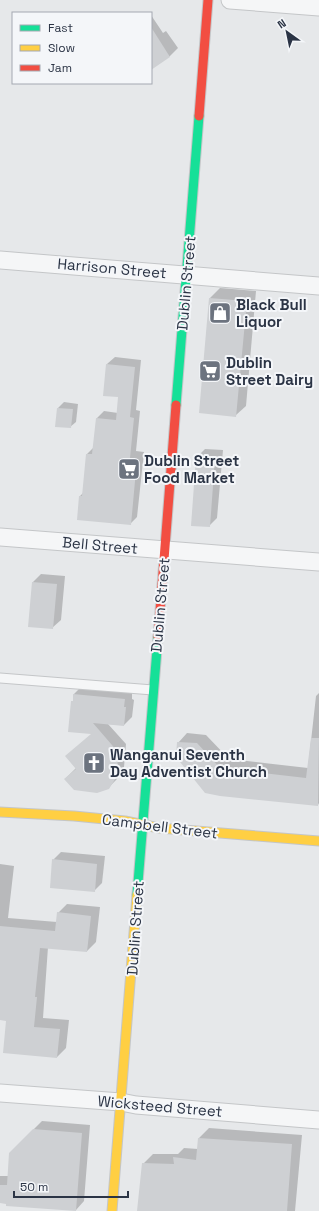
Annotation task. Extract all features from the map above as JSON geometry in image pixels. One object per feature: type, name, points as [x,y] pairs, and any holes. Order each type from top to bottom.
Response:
[{"type":"main road","name":"Dublin Street","points":[[112,1211],[208,0]]},
{"type":"main road","name":"Campbell Street","points":[[0,812],[74,816],[143,824],[159,828],[319,841]]},
{"type":"street","points":[[230,0],[319,7]]},
{"type":"street","name":"Harrison Street","points":[[0,260],[187,274],[319,286]]},
{"type":"street","name":"Bell Street","points":[[0,537],[319,562]]},
{"type":"street","name":"Wicksteed Street","points":[[0,1093],[121,1102],[136,1105],[319,1120]]},
{"type":"lane","points":[[0,678],[154,690]]},
{"type":"building","points":[[152,29],[170,57],[152,69]]},
{"type":"building","points":[[209,298],[247,301],[236,417],[199,413]]},
{"type":"building","points":[[106,364],[135,367],[130,417],[134,418],[130,458],[137,459],[131,525],[77,520],[79,496],[82,496],[86,454],[92,454],[96,418],[116,420],[118,397],[103,396]]},
{"type":"building","points":[[57,408],[73,409],[71,428],[55,427]]},
{"type":"building","points":[[196,457],[215,458],[210,527],[191,526]]},
{"type":"building","points":[[32,582],[57,584],[53,629],[28,627]]},
{"type":"building","points":[[73,694],[125,699],[124,707],[126,707],[124,726],[93,723],[118,752],[117,776],[109,789],[97,793],[74,790],[64,779],[76,769],[65,756],[91,734],[68,732]]},
{"type":"building","points":[[311,738],[319,738],[318,806],[220,796],[205,793],[176,757],[177,742],[197,743],[220,768],[306,778]]},
{"type":"building","points":[[52,859],[97,864],[95,892],[50,888]]},
{"type":"building","points":[[57,912],[91,916],[87,952],[40,948],[35,997],[37,997],[34,1027],[60,1029],[57,1058],[3,1053],[6,1021],[0,1020],[0,926],[55,931]]},
{"type":"building","points":[[33,1129],[82,1133],[76,1211],[6,1206],[6,1204],[0,1203],[0,1185],[7,1185],[9,1153]]},
{"type":"building","points":[[198,1138],[292,1144],[287,1211],[137,1211],[142,1163],[174,1164],[173,1157],[196,1160]]},
{"type":"traffic: fast","points":[[176,405],[199,116]]},
{"type":"traffic: fast","points":[[137,895],[158,637]]},
{"type":"traffic: slow","points":[[0,812],[74,816],[125,821],[159,828],[319,841]]},
{"type":"traffic: slow","points":[[112,1211],[137,895]]},
{"type":"traffic: jam","points":[[199,116],[208,0]]},
{"type":"traffic: jam","points":[[158,637],[176,405]]},
{"type":"place","name":"Black Bull Liquor","points":[[220,313]]},
{"type":"place","name":"Dublin Street Dairy","points":[[210,371]]},
{"type":"place","name":"Dublin Street Food Market","points":[[129,469]]},
{"type":"place","name":"Wanganui Seventh Day Adventist Church","points":[[94,763]]}]
